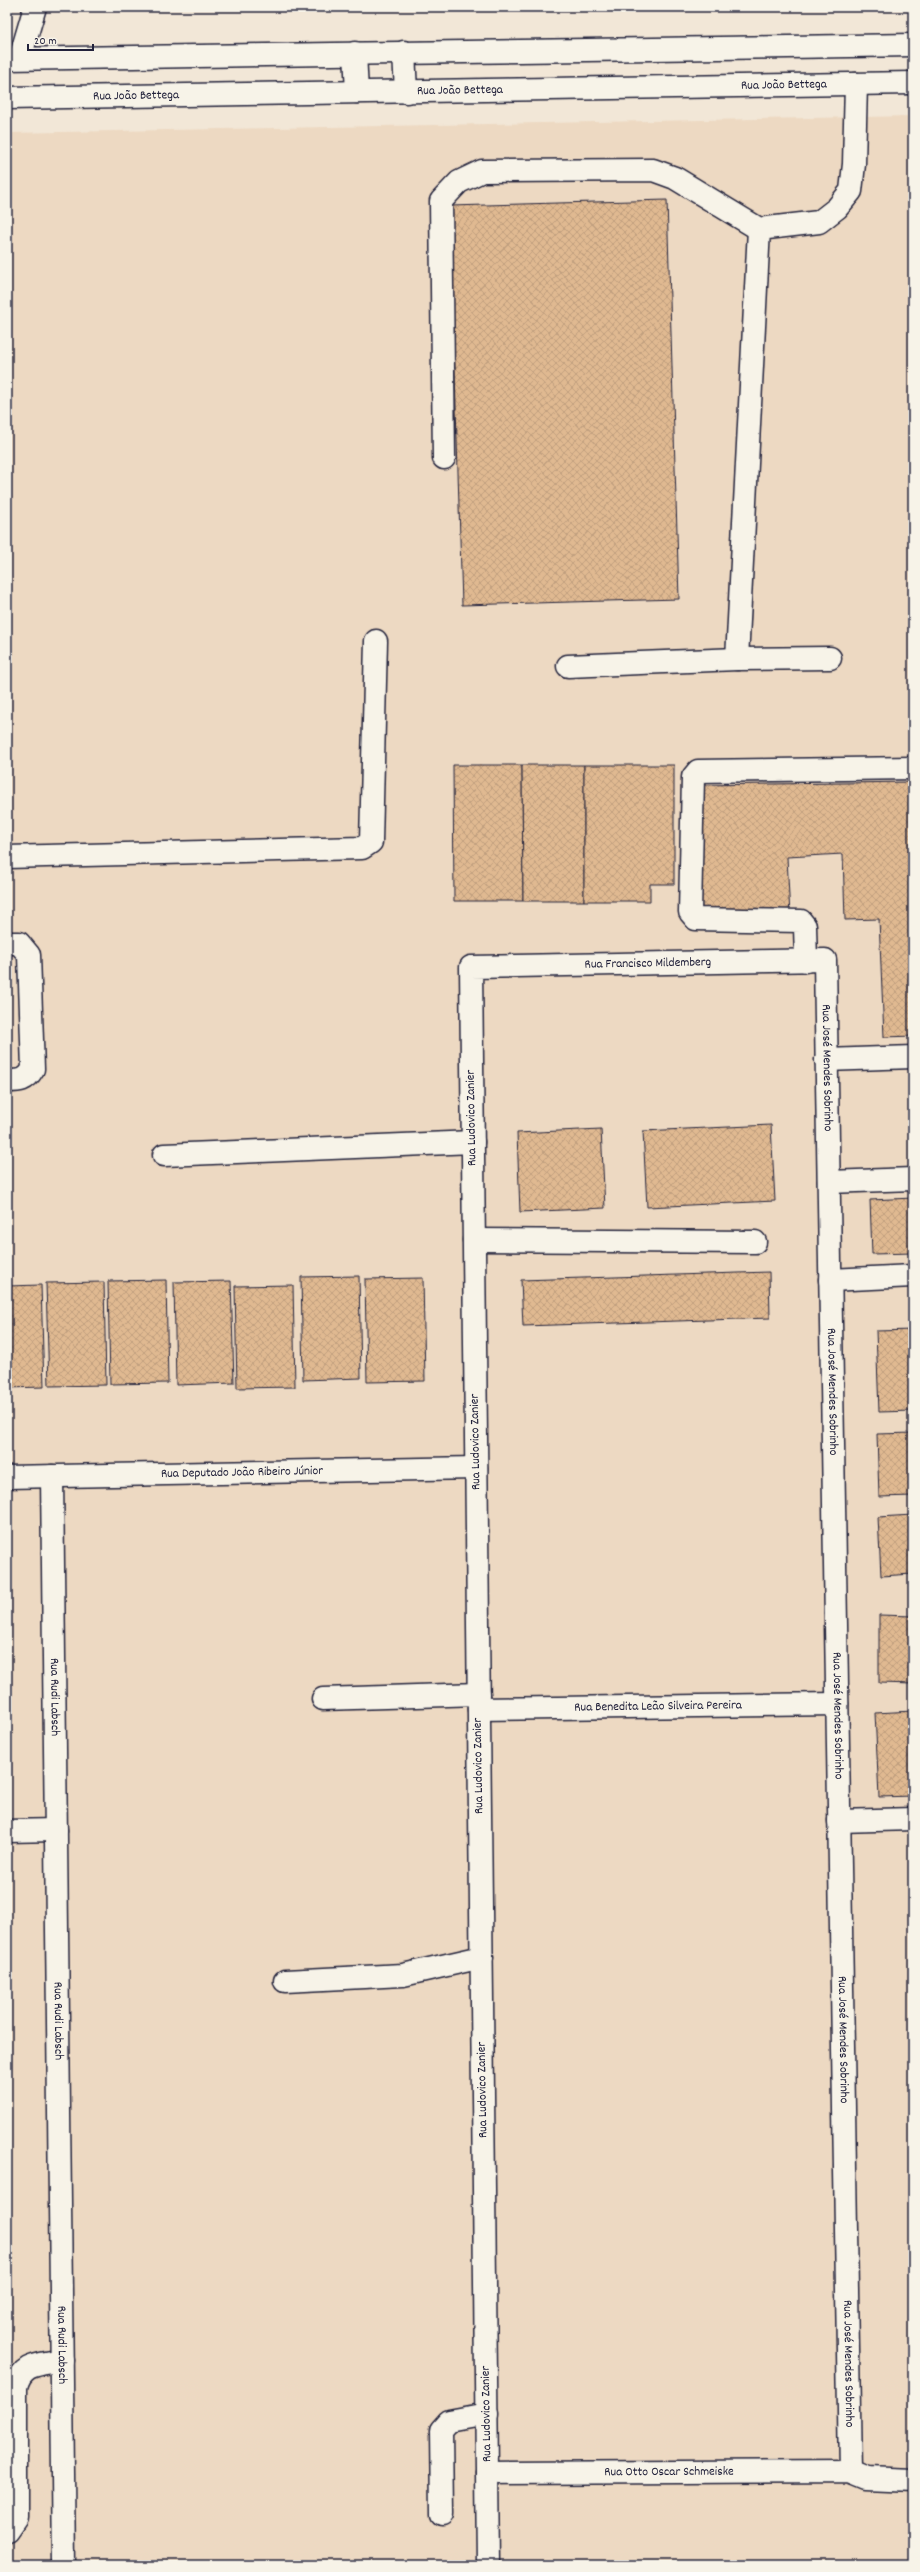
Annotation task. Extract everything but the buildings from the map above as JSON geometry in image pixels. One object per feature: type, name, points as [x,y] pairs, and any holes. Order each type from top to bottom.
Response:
[{"type":"street","points":[[35,7],[14,58],[913,45]]},
{"type":"street","points":[[404,52],[406,92]]},
{"type":"street","points":[[355,53],[357,92]]},
{"type":"street","name":"Rua João Bettega","points":[[7,98],[913,83]]},
{"type":"street","points":[[444,458],[441,201],[459,182],[482,171],[653,170],[675,178],[759,229],[819,222],[838,208],[851,191],[854,164],[856,84]]},
{"type":"street","points":[[737,659],[759,229]]},
{"type":"street","points":[[7,857],[362,848],[371,842],[376,641]]},
{"type":"street","points":[[568,666],[737,659],[830,658]]},
{"type":"street","name":"Rua José Mendes Sobrinho","points":[[850,2471],[826,1060],[815,961],[805,926],[801,921],[696,919],[690,912],[693,778],[698,771],[913,768]]},
{"type":"street","points":[[7,943],[19,943],[29,955],[33,1069],[28,1077],[22,1081],[7,1081]]},
{"type":"street","name":"Rua Francisco Mildemberg","points":[[471,967],[815,961]]},
{"type":"street","name":"Rua Ludovico Zanier","points":[[471,967],[488,2565]]},
{"type":"street","points":[[826,1060],[913,1057]]},
{"type":"street","points":[[164,1154],[473,1142]]},
{"type":"street","points":[[829,1182],[913,1179]]},
{"type":"street","points":[[474,1240],[755,1242]]},
{"type":"street","points":[[830,1280],[913,1276]]},
{"type":"street","name":"Rua Deputado João Ribeiro Júnior","points":[[7,1477],[476,1468]]},
{"type":"street","name":"Rua Rudi Labsch","points":[[52,1476],[64,2565]]},
{"type":"street","name":"Rua Benedita Leão Silveira Pereira","points":[[323,1699],[479,1702],[837,1704]]},
{"type":"street","points":[[839,1821],[913,1819]]},
{"type":"street","points":[[7,1831],[56,1830]]},
{"type":"street","points":[[285,1981],[403,1975],[482,1957]]},
{"type":"street","points":[[7,2531],[16,2518],[16,2387],[18,2377],[27,2367],[62,2360]]},
{"type":"street","points":[[442,2514],[441,2430],[449,2421],[487,2414]]},
{"type":"street","points":[[850,2471],[867,2478],[913,2480]]},
{"type":"street","name":"Rua Otto Oscar Schmeiske","points":[[487,2473],[850,2471]]},
{"type":"shaded area","points":[[913,116],[913,2565],[7,2565],[7,133]]}]
